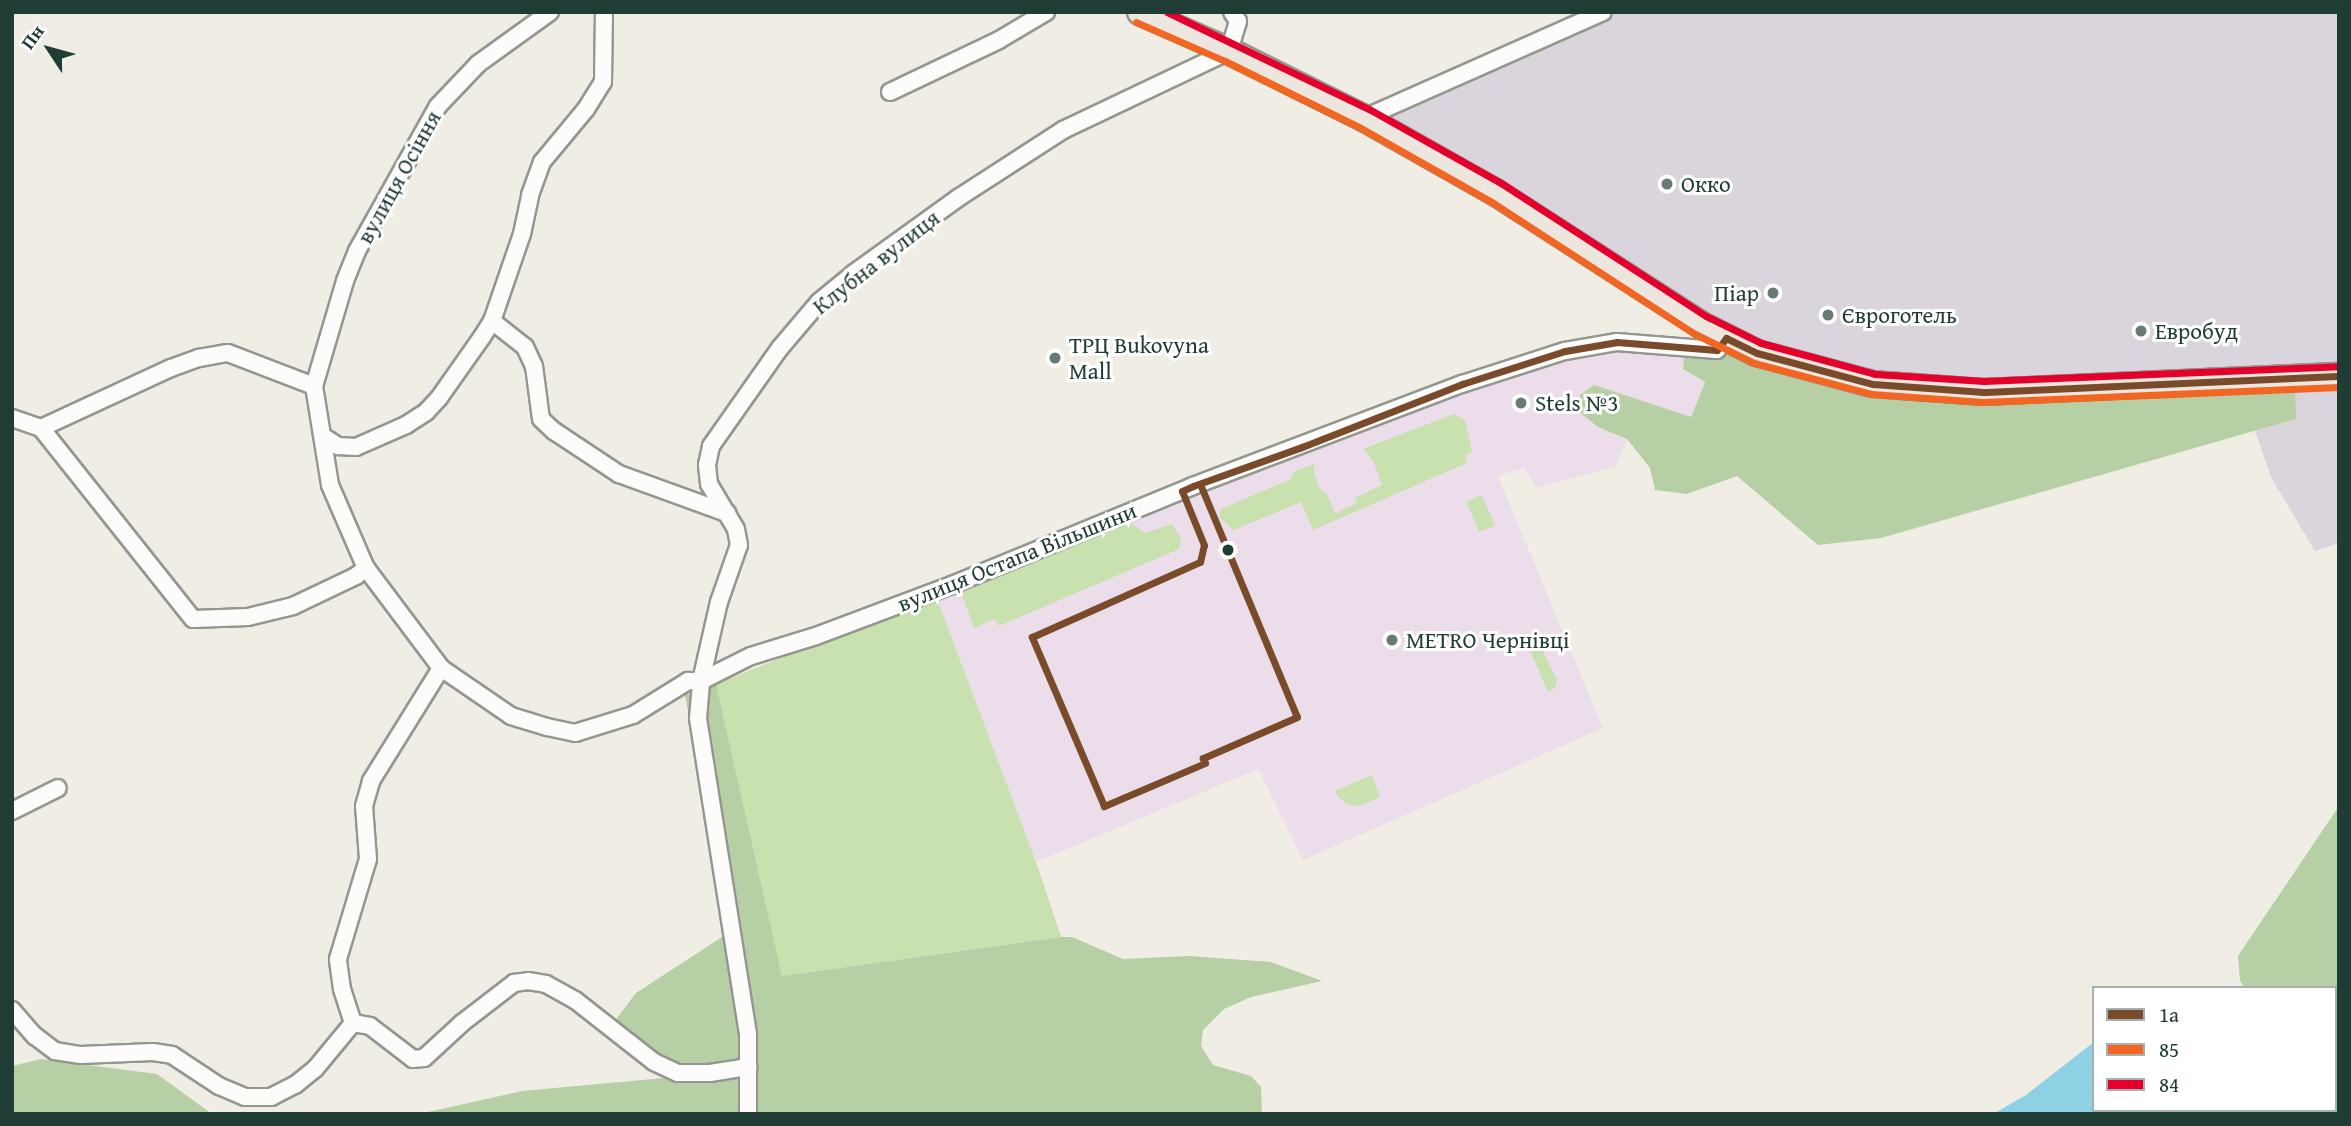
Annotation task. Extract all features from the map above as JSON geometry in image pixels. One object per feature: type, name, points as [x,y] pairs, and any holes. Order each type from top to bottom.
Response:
[{"type":"highway","points":[[1140,12],[1229,51],[1364,118],[1495,192],[1700,325],[1757,353],[1872,384],[1984,392],[2339,376]]},
{"type":"street","name":"вулиця Осіння","points":[[314,386],[345,281],[357,251],[438,106],[478,64],[550,12]]},
{"type":"street","points":[[324,437],[338,446],[356,447],[374,441],[426,412],[492,321],[522,234],[530,195],[542,162],[586,109],[603,82],[604,12]]},
{"type":"street","points":[[890,92],[999,40],[1046,12]]},
{"type":"street","points":[[1229,51],[1237,32],[1238,21],[1233,12]]},
{"type":"street","points":[[1364,118],[1603,12]]},
{"type":"street","name":"Клубна вулиця","points":[[748,1114],[748,1034],[698,718],[701,681],[719,602],[739,545],[736,529],[709,484],[710,446],[780,348],[819,302],[900,238],[1063,130],[1229,51]]},
{"type":"street","points":[[492,321],[525,347],[534,366],[541,419],[554,431],[619,474],[727,513]]},
{"type":"street","name":"вулиця Остапа Вільшини","points":[[314,386],[316,412],[324,437],[330,485],[366,568],[441,668],[511,716],[575,733],[633,715],[688,681],[701,681],[751,656],[816,636],[954,584],[1194,486],[1462,384],[1565,351],[1616,342],[1717,349],[1726,338]]},
{"type":"street","points":[[41,428],[171,368],[199,358],[228,353],[314,386]]},
{"type":"street","points":[[12,418],[41,428],[193,619],[248,617],[293,606],[356,576],[366,568]]},
{"type":"street","points":[[353,1023],[342,989],[338,959],[368,859],[364,806],[371,781],[441,668]]},
{"type":"street","points":[[12,811],[58,788]]},
{"type":"street","points":[[353,1023],[370,1026],[413,1059],[424,1058],[462,1023],[514,983],[528,981],[546,984],[575,1000],[654,1062],[678,1073],[709,1073],[749,1066]]},
{"type":"street","points":[[12,1010],[35,1036],[55,1051],[81,1055],[153,1052],[172,1055],[219,1086],[245,1097],[271,1097],[295,1085],[315,1069],[353,1023]]},
{"type":"shaded area","points":[[1598,12],[2339,12],[2339,543],[2315,551],[2271,477],[2255,431],[2296,419],[1939,395],[1757,354],[1357,119]]},
{"type":"shaded area","points":[[1617,344],[1685,349],[1705,381],[1691,417],[1598,427],[1627,439],[1616,466],[1537,488],[1524,468],[1498,476],[1603,728],[1303,860],[1258,769],[1036,862],[936,596],[1463,385]]},
{"type":"green space","points":[[1685,349],[1757,354],[1874,390],[2295,387],[2296,419],[1881,538],[1818,545],[1737,476],[1687,494],[1655,490],[1650,468],[1627,439],[1598,427],[1579,412],[1580,395],[1594,385],[1691,417],[1705,382],[1683,369]]},
{"type":"green space","points":[[1454,414],[1465,420],[1472,452],[1465,456],[1467,463],[1313,530],[1301,502],[1234,530],[1219,517],[1221,509],[1291,479],[1293,472],[1314,464],[1314,473],[1320,489],[1327,494],[1335,513],[1357,503],[1355,498],[1382,485],[1373,460],[1363,449]]},
{"type":"green space","points":[[1482,495],[1495,525],[1479,532],[1466,502]]},
{"type":"green space","points":[[1127,521],[1145,533],[1172,524],[1181,539],[1179,549],[999,626],[995,619],[974,628],[961,592]]},
{"type":"green space","points":[[936,596],[1036,862],[1061,937],[782,976],[716,684]]},
{"type":"green space","points":[[1539,643],[1557,680],[1555,688],[1548,692],[1529,648]]},
{"type":"green space","points":[[716,684],[782,976],[1061,937],[1072,937],[1123,959],[1190,956],[1271,962],[1322,981],[1251,997],[1224,1009],[1203,1030],[1201,1046],[1213,1065],[1251,1076],[1261,1087],[1262,1114],[419,1114],[522,1091],[664,1078],[607,1031],[636,993],[725,935],[719,881],[685,695]]},
{"type":"green space","points":[[1372,775],[1380,797],[1359,806],[1347,804],[1338,797],[1335,791]]},
{"type":"green space","points":[[2339,806],[2339,993],[2337,994],[2337,986],[2244,986],[2240,981],[2238,956]]},
{"type":"green space","points":[[41,1059],[157,1074],[212,1114],[12,1114],[12,1066]]},
{"type":"water","points":[[2339,993],[2339,1114],[1993,1114],[2026,1095],[2092,1044],[2092,1112],[2337,1112]]},
{"type":"transit line","name":"84","points":[[1167,12],[1369,109],[1501,183],[1706,316],[1761,343],[1875,374],[1984,381],[2339,366]]},
{"type":"transit line","name":"85","points":[[1136,22],[1225,61],[1359,127],[1490,201],[1695,334],[1754,363],[1871,394],[1983,402],[2339,387]]},
{"type":"transit line","name":"1а","points":[[1726,338],[1757,353],[1873,384],[1984,392],[2339,376]]},
{"type":"transit line","name":"1а","points":[[1200,484],[1297,717],[1203,758],[1205,763],[1104,806],[1032,637],[1200,562],[1204,545],[1182,491],[1193,486],[1302,447],[1462,384],[1565,351],[1617,342],[1717,350],[1726,338]]},
{"type":"place","name":"Окко","points":[[1667,184]]},
{"type":"place","name":"Піар","points":[[1773,293]]},
{"type":"place","name":"Євроготель","points":[[1828,315]]},
{"type":"place","name":"Евробуд","points":[[2141,331]]},
{"type":"place","name":"ТРЦ Bukovyna Mall","points":[[1055,358]]},
{"type":"place","name":"Stels №3","points":[[1521,403]]},
{"type":"place","name":"METRO Чернівці","points":[[1392,640]]}]
